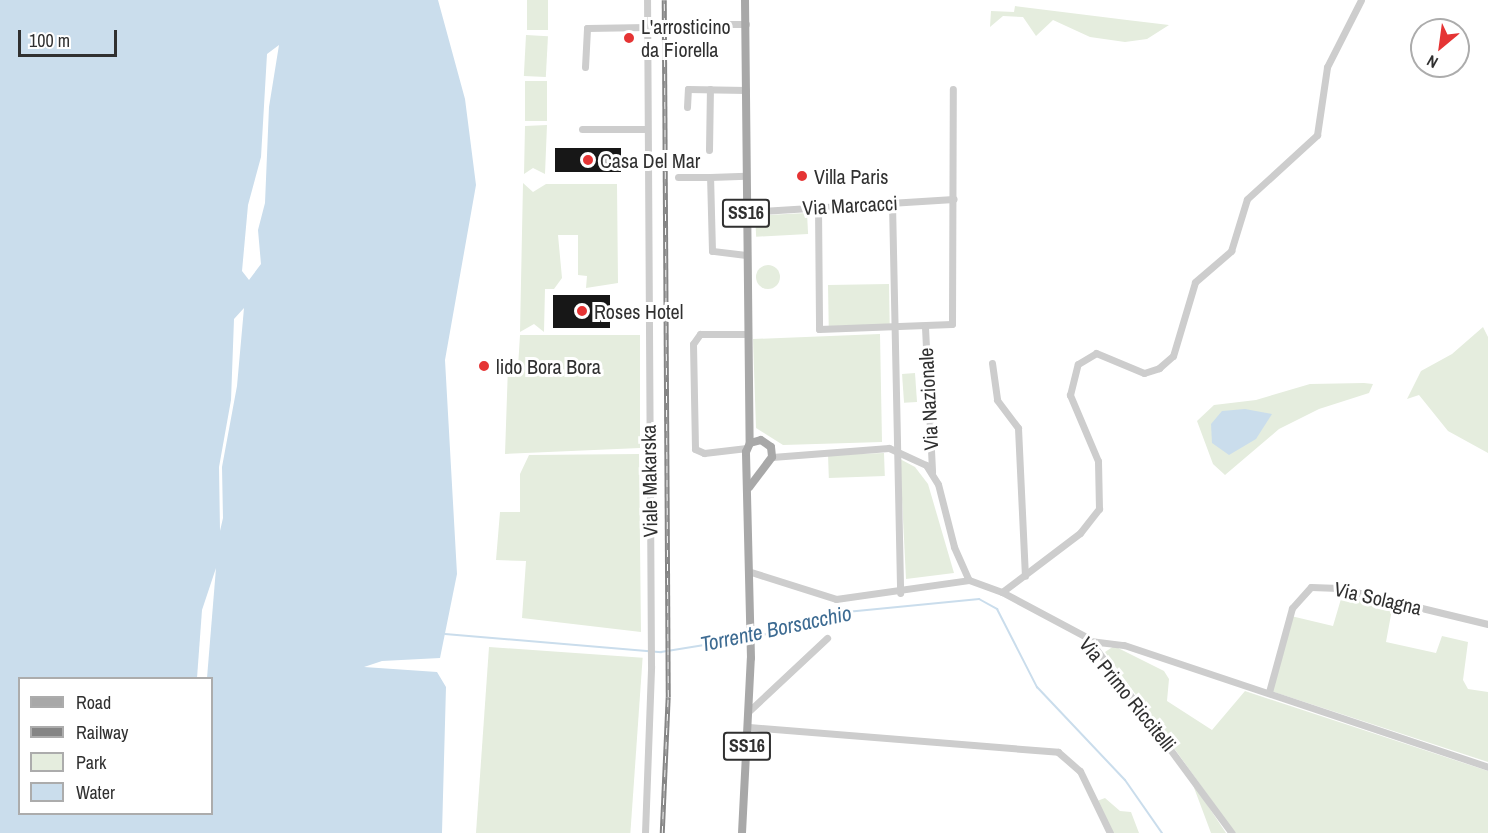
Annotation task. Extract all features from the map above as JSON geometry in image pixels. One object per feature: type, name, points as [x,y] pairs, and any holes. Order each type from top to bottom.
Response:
[{"type":"main road","name":"SS16","points":[[742,833],[751,658],[750,450],[747,426],[746,334],[745,0]]},
{"type":"main road","points":[[749,487],[772,457],[771,447],[750,450]]},
{"type":"main road","points":[[750,450],[763,466]]},
{"type":"street","name":"Viale Makarska","points":[[645,833],[651,666],[646,0]]},
{"type":"street","points":[[1002,592],[1083,531],[1100,505],[1098,461],[1070,395],[1078,364],[1096,353],[1144,373],[1159,368],[1173,356],[1197,279],[1231,251],[1247,199],[1317,135],[1327,67],[1361,0]]},
{"type":"street","points":[[730,24],[746,24]]},
{"type":"street","points":[[585,67],[587,28],[647,27]]},
{"type":"street","points":[[745,77],[755,79]]},
{"type":"street","points":[[687,107],[688,88],[746,90]]},
{"type":"street","points":[[709,150],[710,89]]},
{"type":"street","points":[[819,207],[819,329],[925,327],[948,325],[955,319],[953,89]]},
{"type":"street","points":[[582,129],[647,129]]},
{"type":"street","points":[[678,177],[746,176]]},
{"type":"street","points":[[710,177],[712,251],[746,255]]},
{"type":"street","name":"Via Marcacci","points":[[746,212],[954,200]]},
{"type":"street","name":"Via Nazionale","points":[[892,203],[900,593]]},
{"type":"street","name":"Via Nazionale","points":[[925,327],[932,472],[969,580]]},
{"type":"street","points":[[746,334],[700,334],[693,342],[694,446],[701,452],[750,450]]},
{"type":"street","points":[[992,363],[997,400],[1018,428],[1025,576]]},
{"type":"street","points":[[771,447],[789,453]]},
{"type":"street","name":"Via Nazionale","points":[[789,453],[896,450],[932,472]]},
{"type":"street","points":[[772,457],[789,453]]},
{"type":"street","points":[[751,572],[831,598],[900,593],[969,580]]},
{"type":"street","name":"Via Primo Riccitelli","points":[[969,580],[1002,592],[1090,641],[1232,833]]},
{"type":"street","name":"Via Solagna","points":[[1269,692],[1292,608],[1311,587],[1344,589],[1488,624]]},
{"type":"street","points":[[749,711],[827,638]]},
{"type":"street","points":[[1090,641],[1120,644],[1488,767]]},
{"type":"street","points":[[749,727],[1058,752],[1077,765],[1110,833]]},
{"type":"green space","points":[[527,0],[548,0],[548,30],[527,30]]},
{"type":"green space","points":[[1015,6],[1169,25],[1147,39],[1125,42],[1090,37],[1053,20],[1036,36],[1023,17],[1003,16],[990,27],[991,11],[1014,12]]},
{"type":"green space","points":[[526,35],[548,36],[546,77],[524,76]]},
{"type":"green space","points":[[525,81],[547,81],[547,121],[525,121]]},
{"type":"green space","points":[[547,125],[545,174],[533,168],[524,174],[525,126]]},
{"type":"green space","points":[[523,183],[533,192],[546,184],[617,184],[618,283],[586,288],[587,276],[578,275],[578,235],[558,235],[562,278],[554,289],[545,289],[544,332],[534,324],[520,332]]},
{"type":"green space","points":[[807,213],[808,234],[756,237],[755,216]]},
{"type":"green space","points":[[768,265],[776,269],[780,277],[776,285],[768,289],[760,285],[756,277],[760,269]]},
{"type":"green space","points":[[889,284],[890,325],[829,326],[828,285]]},
{"type":"green space","points":[[1483,327],[1488,337],[1488,453],[1448,431],[1419,395],[1407,399],[1421,371],[1452,354]]},
{"type":"green space","points":[[880,334],[882,442],[783,445],[756,428],[753,339]]},
{"type":"green space","points":[[520,335],[640,335],[640,448],[505,454],[508,366],[518,367]]},
{"type":"green space","points":[[915,373],[917,402],[904,403],[902,374]]},
{"type":"green space","points":[[1310,384],[1373,384],[1369,393],[1319,409],[1279,429],[1225,475],[1213,464],[1197,421],[1214,405],[1256,400]]},
{"type":"green space","points":[[884,453],[885,476],[829,478],[828,455]]},
{"type":"green space","points":[[639,454],[641,632],[522,618],[526,561],[496,560],[500,512],[520,512],[520,474],[529,455]]},
{"type":"green space","points":[[900,459],[915,467],[928,484],[954,573],[906,579]]},
{"type":"green space","points":[[1343,592],[1393,604],[1386,642],[1436,653],[1442,636],[1468,642],[1463,680],[1468,689],[1488,692],[1488,762],[1271,691],[1291,616],[1333,626]]},
{"type":"green space","points":[[1114,646],[1164,671],[1169,679],[1167,701],[1212,730],[1245,691],[1488,771],[1488,833],[1235,833],[1105,652]]},
{"type":"green space","points":[[489,647],[643,658],[630,833],[476,833]]},
{"type":"green space","points":[[1193,785],[1204,800],[1226,833],[1211,833]]},
{"type":"green space","points":[[1105,798],[1120,811],[1131,812],[1139,833],[1113,833],[1097,801]]},
{"type":"water","points":[[0,0],[438,0],[465,99],[476,185],[445,360],[457,574],[440,658],[382,661],[364,667],[437,672],[446,687],[442,833],[0,833]]},
{"type":"water","points":[[1245,409],[1272,414],[1256,439],[1229,455],[1212,443],[1211,424],[1222,411]]},
{"type":"pier","points":[[279,45],[269,107],[265,203],[258,230],[261,264],[249,280],[242,271],[248,205],[261,157],[267,54]]},
{"type":"pier","points":[[244,308],[237,386],[222,467],[223,518],[220,531],[219,467],[231,400],[234,319]]},
{"type":"pier","points":[[216,568],[207,677],[197,677],[202,610]]},
{"type":"building","name":"Casa Del Mar","points":[[555,148],[621,148],[621,172],[555,172]]},
{"type":"building","name":"Roses Hotel","points":[[553,295],[610,295],[610,328],[553,328]]},
{"type":"waterway","name":"Torrente Borsacchio","points":[[445,634],[661,652],[760,636],[826,614],[979,599],[997,609],[1037,687],[1125,780],[1162,833]]},
{"type":"railway","points":[[662,833],[668,697],[664,0]]},
{"type":"place","name":"L'arrosticino da Fiorella","points":[[629,38]]},
{"type":"place","name":"Casa Del Mar","points":[[588,160]]},
{"type":"place","name":"Villa Paris","points":[[802,176]]},
{"type":"place","name":"Roses Hotel","points":[[582,311]]},
{"type":"place","name":"lido Bora Bora","points":[[484,366]]}]
